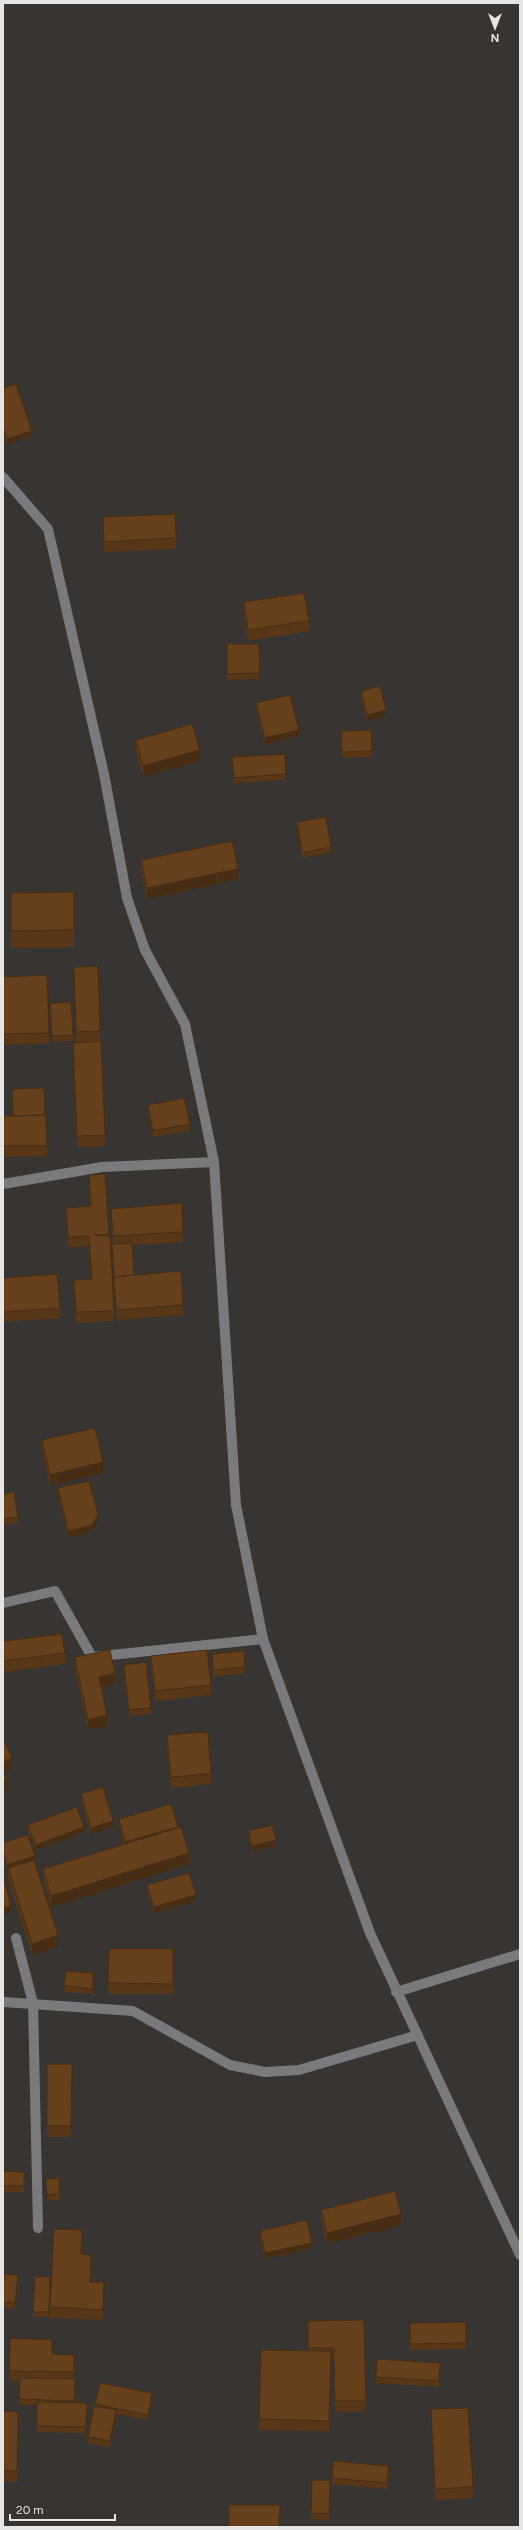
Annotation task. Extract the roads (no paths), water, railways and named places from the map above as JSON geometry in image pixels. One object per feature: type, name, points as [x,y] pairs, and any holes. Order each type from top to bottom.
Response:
[{"type":"street","points":[[3,477],[48,529],[104,774],[127,898],[145,950],[185,1024],[214,1162],[236,1505],[263,1639],[370,1933],[396,1992],[418,2035],[520,2255]]},
{"type":"street","points":[[3,1184],[102,1167],[214,1162]]},
{"type":"street","points":[[3,1603],[55,1591],[92,1657],[263,1639]]},
{"type":"street","points":[[16,1938],[33,2003],[38,2228]]},
{"type":"street","points":[[396,1992],[520,1954]]},
{"type":"street","points":[[3,2002],[133,2011],[230,2065],[265,2072],[299,2070],[418,2035]]}]
